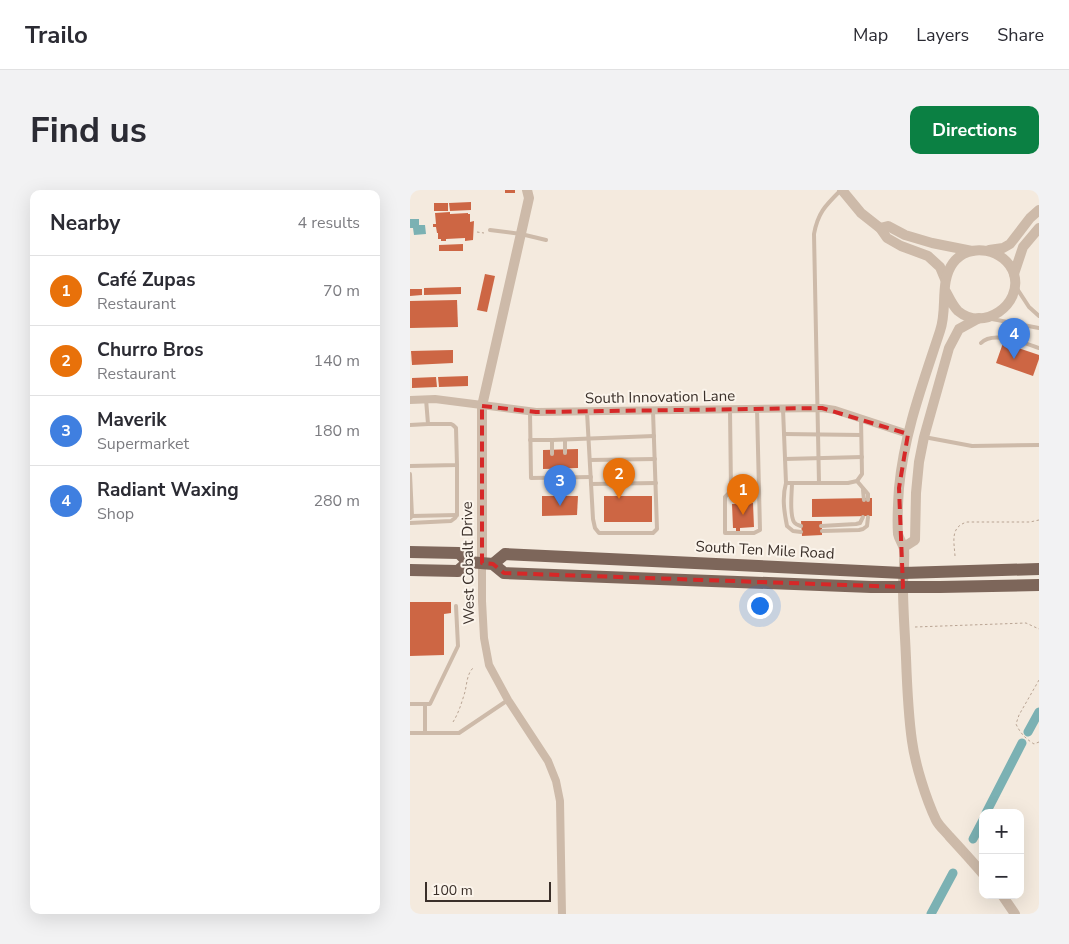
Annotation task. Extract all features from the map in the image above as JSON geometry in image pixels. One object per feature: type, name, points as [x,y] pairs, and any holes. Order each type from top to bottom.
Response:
[{"type":"main road","name":"South Ten Mile Road","points":[[410,552],[459,553],[468,562],[488,564],[504,573],[852,586],[1039,585]]},
{"type":"main road","name":"South Ten Mile Road","points":[[488,564],[505,554],[903,573],[1039,569]]},
{"type":"main road","name":"South Ten Mile Road","points":[[410,570],[458,571],[468,562]]},
{"type":"street","points":[[842,190],[862,213],[880,228],[887,238],[901,246],[928,256],[940,266],[946,279]]},
{"type":"street","name":"West Cobalt Drive","points":[[531,193],[482,406],[488,564],[482,601],[484,638],[489,665],[508,700],[548,761],[556,781],[560,800],[562,914]]},
{"type":"street","points":[[979,869],[937,822],[923,785],[912,742],[908,708],[903,587],[904,547],[898,536],[899,488],[908,434],[917,399],[941,330],[946,279],[950,267],[964,253],[1003,248],[1010,244],[1030,218],[1039,210]]},
{"type":"street","points":[[880,228],[888,226],[905,235],[932,243],[975,251]]},
{"type":"street","points":[[904,547],[915,540],[919,462],[924,437],[949,348],[959,329],[1003,309],[1009,302],[1013,294],[1014,279],[1023,247],[1039,228]]},
{"type":"street","points":[[988,250],[996,253],[1006,261],[1014,279]]},
{"type":"street","points":[[945,290],[959,311],[968,317],[983,318]]},
{"type":"street","name":"South Innovation Lane","points":[[410,400],[435,399],[530,412],[817,408],[835,410],[908,434]]},
{"type":"street","points":[[1005,899],[1015,914]]},
{"type":"lane","points":[[819,483],[814,234],[816,222],[821,212],[842,190]]},
{"type":"lane","points":[[490,232],[521,234],[546,240]]},
{"type":"lane","points":[[1014,279],[1029,307],[1039,316]]},
{"type":"lane","points":[[983,318],[1039,328]]},
{"type":"lane","points":[[981,343],[985,339],[990,338],[1009,338],[1039,348]]},
{"type":"lane","points":[[426,399],[428,424]]},
{"type":"lane","points":[[757,409],[760,530],[754,533],[725,533],[725,497],[731,492],[759,492]]},
{"type":"lane","points":[[783,409],[786,482],[784,512],[787,526],[793,531],[801,532]]},
{"type":"lane","points":[[730,410],[731,492]]},
{"type":"lane","points":[[587,412],[595,528],[599,533],[653,533],[657,529],[653,411]]},
{"type":"lane","points":[[530,412],[531,478],[591,477]]},
{"type":"lane","points":[[786,482],[848,483],[857,481],[862,474],[861,419]]},
{"type":"lane","points":[[410,425],[453,424],[456,428],[457,465],[457,515],[455,518],[452,521],[410,522]]},
{"type":"lane","points":[[784,434],[861,435]]},
{"type":"lane","points":[[530,440],[654,436]]},
{"type":"lane","points":[[924,437],[972,446],[1039,445]]},
{"type":"lane","points":[[552,440],[552,454]]},
{"type":"lane","points":[[565,440],[565,453]]},
{"type":"lane","points":[[785,459],[862,457]]},
{"type":"lane","points":[[590,460],[655,459]]},
{"type":"lane","points":[[410,466],[457,465]]},
{"type":"lane","points":[[566,471],[566,477]]},
{"type":"lane","points":[[552,472],[552,478]]},
{"type":"lane","points":[[410,474],[411,517],[457,515]]},
{"type":"lane","points":[[857,481],[864,489],[866,500]]},
{"type":"lane","points":[[591,484],[656,483]]},
{"type":"lane","points":[[792,483],[793,520],[801,526]]},
{"type":"lane","points":[[866,517],[867,526],[864,529],[822,528],[856,524],[866,517]]},
{"type":"lane","points":[[410,704],[430,704],[458,646],[456,606]]},
{"type":"lane","points":[[410,733],[459,733],[508,700]]},
{"type":"lane","points":[[425,704],[425,733]]},
{"type":"path","points":[[477,232],[490,232]]},
{"type":"path","points":[[955,556],[954,536],[960,524],[967,522],[1030,522],[1039,520]]},
{"type":"path","points":[[912,627],[1026,623],[1039,629]]},
{"type":"path","points":[[453,722],[458,715],[470,671],[473,668]]},
{"type":"path","points":[[1039,680],[1019,715],[1016,724],[1028,740],[1034,744],[1039,742]]},
{"type":"highlighted area","points":[[482,406],[536,412],[822,408],[908,434],[899,488],[903,587],[504,573],[493,564],[482,563]]},
{"type":"water","points":[[410,219],[419,219],[419,225],[425,225],[426,234],[414,235],[413,228],[410,228]]},
{"type":"building","points":[[505,190],[515,190],[515,193],[505,193]]},
{"type":"building","points":[[471,202],[471,210],[450,211],[449,203]]},
{"type":"building","points":[[434,203],[448,203],[448,211],[434,211]]},
{"type":"building","points":[[450,212],[450,214],[470,214],[470,222],[474,221],[473,240],[465,241],[465,238],[441,241],[441,239],[438,239],[436,227],[433,227],[433,224],[436,224],[435,213]]},
{"type":"building","points":[[463,244],[463,251],[439,251],[439,245]]},
{"type":"building","points":[[485,274],[495,276],[487,312],[477,310]]},
{"type":"building","points":[[461,287],[461,294],[424,295],[424,288]]},
{"type":"building","points":[[410,289],[422,289],[422,295],[410,296]]},
{"type":"building","points":[[457,300],[458,327],[410,328],[410,301]]},
{"type":"building","points":[[1003,343],[1039,355],[1033,376],[996,363]]},
{"type":"building","points":[[453,350],[453,363],[412,365],[411,351]]},
{"type":"building","points":[[468,376],[468,386],[439,387],[438,377]]},
{"type":"building","points":[[436,377],[437,387],[412,388],[412,378]]},
{"type":"building","points":[[578,449],[578,468],[543,469],[543,450]]},
{"type":"building","points":[[542,496],[578,496],[577,515],[542,516]]},
{"type":"building","points":[[604,496],[652,496],[652,522],[604,522]]},
{"type":"building","points":[[872,498],[872,516],[812,517],[812,499]]},
{"type":"building","points":[[753,503],[754,527],[740,528],[740,531],[736,531],[736,528],[733,528],[732,504]]},
{"type":"building","points":[[801,521],[822,521],[822,535],[802,536]]},
{"type":"building","points":[[410,602],[451,602],[451,613],[444,614],[444,655],[410,656]]},
{"type":"waterway","points":[[1028,732],[1039,712]]},
{"type":"waterway","points":[[988,809],[1022,743]]},
{"type":"waterway","points":[[973,839],[979,828]]},
{"type":"waterway","points":[[931,914],[953,873]]},
{"type":"place","name":"Radiant Waxing","points":[[1014,359]]},
{"type":"place","name":"Churro Bros","points":[[619,499]]},
{"type":"place","name":"Maverik","points":[[560,506]]},
{"type":"place","name":"Café Zupas","points":[[743,515]]}]
